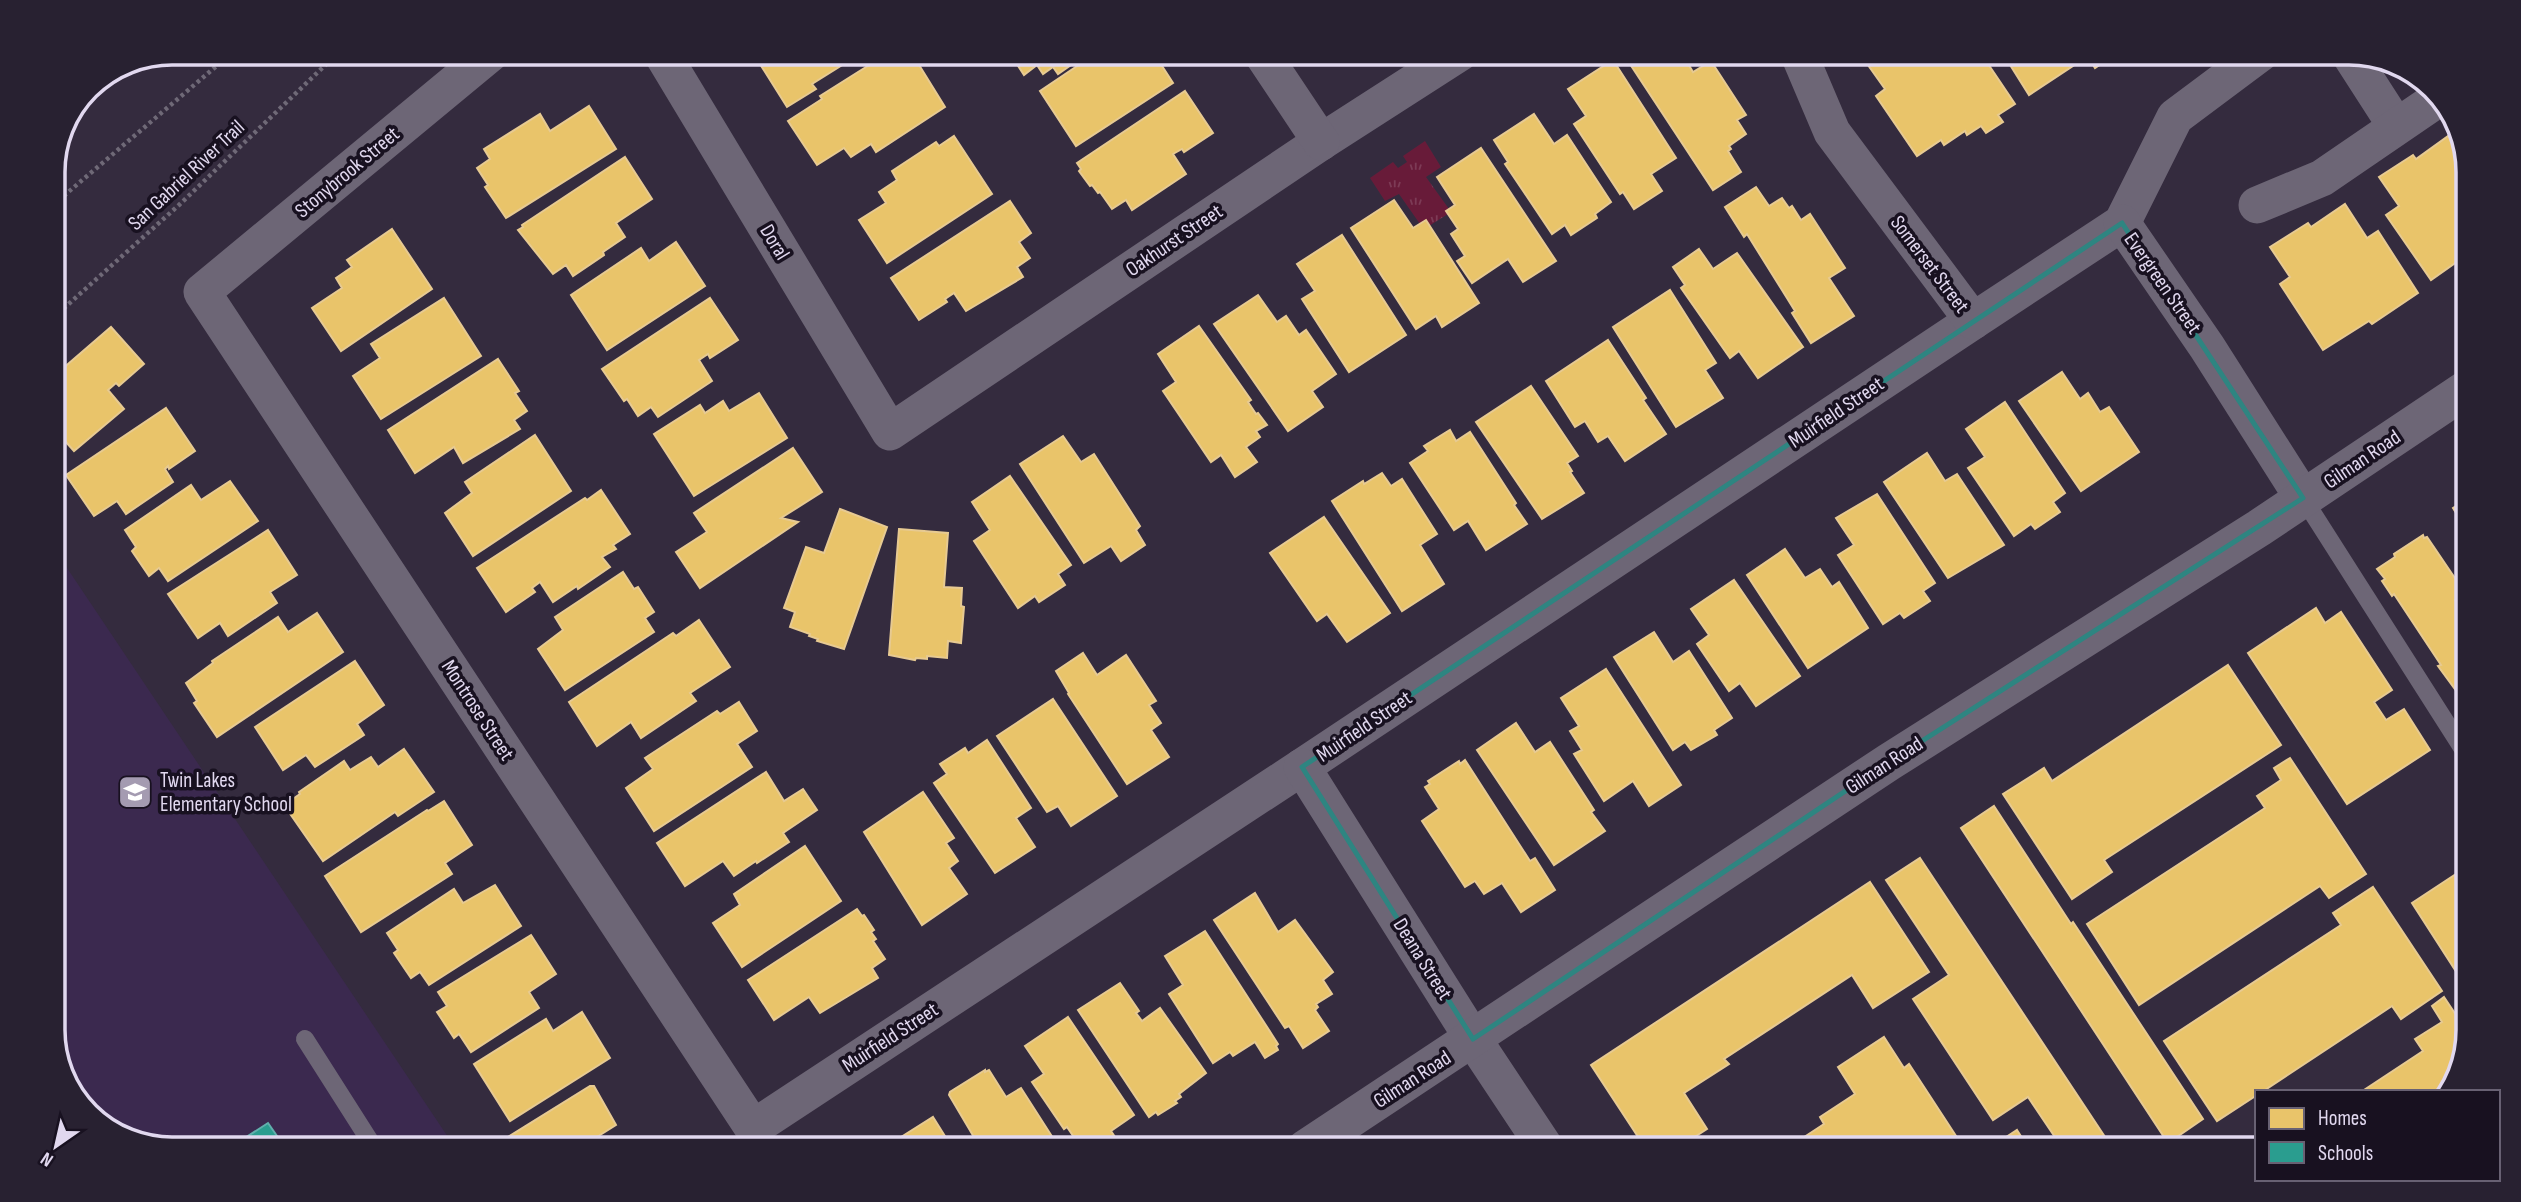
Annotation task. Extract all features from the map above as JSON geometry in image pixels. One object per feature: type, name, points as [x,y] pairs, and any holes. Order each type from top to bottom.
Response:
[{"type":"street","name":"Stonybrook Street","points":[[202,292],[476,65]]},
{"type":"street","name":"Doral","points":[[669,65],[890,432]]},
{"type":"street","points":[[1270,65],[1321,142]]},
{"type":"street","name":"Oakhurst Street","points":[[890,432],[1321,142],[1441,65]]},
{"type":"street","name":"Somerset Street","points":[[1804,65],[1832,132],[1973,321],[2122,223]]},
{"type":"street","name":"Evergreen Street","points":[[2245,65],[2175,117],[2122,223],[2207,347],[2303,498]]},
{"type":"street","points":[[2358,66],[2396,126]]},
{"type":"street","points":[[2257,205],[2322,178],[2431,102]]},
{"type":"street","name":"Montrose Street","points":[[202,292],[753,1128]]},
{"type":"street","name":"Muirfield Street","points":[[753,1128],[1973,321]]},
{"type":"street","name":"Gilman Road","points":[[1325,1137],[1889,762],[2303,498],[2456,396]]},
{"type":"street","name":"Deana Street","points":[[1302,767],[1537,1137]]},
{"type":"lane","points":[[2303,498],[2456,738]]},
{"type":"lane","points":[[305,1039],[367,1137]]},
{"type":"path","points":[[65,195],[218,65]]},
{"type":"path","name":"San Gabriel River Trail","points":[[65,307],[179,205],[325,65]]},
{"type":"highlighted area","points":[[2122,223],[2303,498],[1889,762],[1473,1039],[1302,767]]},
{"type":"shaded area","name":"Twin Lakes Elementary School","points":[[65,565],[448,1137],[151,1135],[118,1123],[96,1106],[79,1084],[73,1071],[65,1037]]},
{"type":"green space","points":[[1425,141],[1441,167],[1426,177],[1449,209],[1446,211],[1448,214],[1429,226],[1420,224],[1399,194],[1385,201],[1370,178],[1393,162],[1398,168],[1407,162],[1403,156]]},
{"type":"building: Homes","points":[[761,65],[842,65],[812,84],[816,89],[787,107]]},
{"type":"building: Homes","points":[[869,65],[919,65],[945,107],[876,152],[871,144],[851,157],[844,148],[817,165],[788,121],[822,99],[820,96]]},
{"type":"building: Homes","points":[[1018,65],[1037,65],[1024,75]]},
{"type":"building: Homes","points":[[1037,65],[1071,65],[1058,74],[1053,67],[1043,74]]},
{"type":"building: Homes","points":[[1079,65],[1161,65],[1173,83],[1076,146],[1040,91]]},
{"type":"building: Homes","points":[[1605,65],[1616,65],[1676,158],[1651,174],[1662,191],[1634,209],[1623,192],[1620,194],[1574,124],[1586,116],[1568,89]]},
{"type":"building: Homes","points":[[1631,65],[1689,65],[1693,72],[1704,65],[1714,65],[1746,115],[1737,120],[1746,134],[1729,146],[1731,149],[1728,151],[1741,172],[1713,190]]},
{"type":"building: Homes","points":[[1868,65],[1989,65],[2015,104],[1998,115],[2003,122],[1986,133],[1981,126],[1967,135],[1965,131],[1944,145],[1941,140],[1917,156],[1876,96],[1885,89]]},
{"type":"building: Homes","points":[[2010,65],[2074,65],[2029,95]]},
{"type":"building: Homes","points":[[1185,91],[1213,133],[1184,152],[1182,149],[1173,154],[1186,174],[1132,210],[1126,200],[1112,209],[1100,192],[1090,186],[1079,171],[1081,169],[1077,163]]},
{"type":"building: Homes","points":[[589,106],[616,149],[506,218],[485,187],[488,185],[477,168],[490,159],[484,149],[540,114],[550,131]]},
{"type":"building: Homes","points":[[1534,114],[1554,144],[1567,135],[1611,202],[1595,214],[1597,218],[1571,235],[1565,225],[1552,234],[1505,164],[1508,162],[1494,140]]},
{"type":"building: Homes","points":[[2450,135],[2456,165],[2456,262],[2431,280],[2386,215],[2399,206],[2379,177],[2413,155],[2416,159]]},
{"type":"building: Homes","points":[[954,136],[992,194],[887,263],[859,220],[886,203],[879,192],[897,180],[892,171],[936,142],[939,146]]},
{"type":"building: Homes","points":[[1481,148],[1556,261],[1523,282],[1508,259],[1472,283],[1457,261],[1465,256],[1451,234],[1458,229],[1446,211],[1455,205],[1437,177]]},
{"type":"building: Homes","points":[[625,157],[652,199],[616,223],[625,237],[603,252],[604,255],[573,276],[566,265],[553,274],[518,230]]},
{"type":"building: Homes","points":[[1756,187],[1769,206],[1782,198],[1789,208],[1792,206],[1801,220],[1810,214],[1845,268],[1829,278],[1854,316],[1811,343],[1792,313],[1795,311],[1747,234],[1744,237],[1725,207]]},
{"type":"building: Homes","points":[[1394,200],[1413,228],[1426,220],[1479,303],[1442,327],[1436,316],[1416,329],[1351,228]]},
{"type":"building: Homes","points":[[1010,201],[1031,233],[1019,242],[1030,258],[1017,267],[1023,277],[966,311],[954,293],[945,299],[947,302],[919,320],[891,278]]},
{"type":"building: Homes","points":[[2345,204],[2367,238],[2378,231],[2418,293],[2372,324],[2369,321],[2323,350],[2280,284],[2290,277],[2270,247],[2308,223],[2311,227]]},
{"type":"building: Homes","points":[[392,229],[432,289],[341,351],[312,308],[342,288],[336,278],[352,267],[347,260]]},
{"type":"building: Homes","points":[[1342,235],[1406,335],[1349,372],[1302,299],[1315,291],[1297,264]]},
{"type":"building: Homes","points":[[676,242],[705,286],[607,350],[571,295],[641,248],[649,261]]},
{"type":"building: Homes","points":[[1699,249],[1713,269],[1737,253],[1803,347],[1758,378],[1739,351],[1730,358],[1681,288],[1685,285],[1673,267]]},
{"type":"building: Homes","points":[[1670,290],[1716,363],[1705,370],[1723,398],[1676,427],[1613,327]]},
{"type":"building: Homes","points":[[1258,295],[1277,322],[1286,316],[1299,335],[1306,330],[1336,374],[1312,391],[1323,407],[1288,431],[1214,324]]},
{"type":"building: Homes","points":[[444,298],[481,356],[381,419],[353,376],[380,358],[371,344]]},
{"type":"building: Homes","points":[[710,298],[738,340],[710,358],[708,354],[699,360],[712,381],[658,417],[651,407],[638,416],[602,369]]},
{"type":"building: Homes","points":[[1199,326],[1251,400],[1248,402],[1256,414],[1258,413],[1267,425],[1256,431],[1260,437],[1246,447],[1257,462],[1235,477],[1221,455],[1211,462],[1163,391],[1176,382],[1158,354]]},
{"type":"building: Homes","points":[[111,327],[144,364],[119,386],[116,383],[108,390],[124,409],[74,451],[65,441],[65,367]]},
{"type":"building: Homes","points":[[1608,340],[1666,434],[1625,461],[1608,436],[1598,442],[1585,421],[1575,427],[1546,381]]},
{"type":"building: Homes","points":[[498,359],[519,391],[515,393],[527,411],[514,420],[520,429],[463,463],[454,447],[415,473],[388,430]]},
{"type":"building: Homes","points":[[2062,372],[2080,399],[2088,393],[2100,412],[2109,407],[2139,452],[2081,491],[2019,401]]},
{"type":"building: Homes","points":[[1531,386],[1578,456],[1567,463],[1584,493],[1542,519],[1476,422]]},
{"type":"building: Homes","points":[[759,393],[787,438],[694,496],[654,434],[700,405],[705,413],[723,401],[729,411]]},
{"type":"building: Homes","points":[[2005,402],[2065,493],[2053,502],[2060,512],[2035,529],[2031,524],[2014,536],[1968,468],[1985,457],[1966,429]]},
{"type":"building: Homes","points":[[166,408],[195,451],[165,469],[173,482],[126,514],[117,501],[94,516],[66,475]]},
{"type":"building: Homes","points":[[1450,430],[1456,441],[1470,432],[1527,524],[1486,550],[1468,521],[1454,530],[1410,463],[1428,451],[1424,446]]},
{"type":"building: Homes","points":[[535,435],[571,491],[473,556],[445,513],[472,493],[465,482]]},
{"type":"building: Homes","points":[[1063,436],[1081,462],[1094,454],[1140,526],[1136,530],[1145,545],[1121,561],[1111,546],[1084,563],[1020,464]]},
{"type":"building: Homes","points":[[793,448],[822,492],[781,518],[798,522],[700,588],[676,552],[707,532],[694,513]]},
{"type":"building: Homes","points":[[1927,453],[1945,481],[1957,474],[2004,545],[1948,578],[1884,482]]},
{"type":"building: Homes","points":[[1382,473],[1391,486],[1402,479],[1437,534],[1420,545],[1444,584],[1402,611],[1332,501],[1363,481],[1364,484]]},
{"type":"building: Homes","points":[[1010,476],[1071,565],[1058,574],[1065,585],[1039,602],[1035,596],[1018,608],[974,541],[990,530],[972,502]]},
{"type":"building: Homes","points":[[230,481],[258,521],[168,581],[159,568],[149,576],[132,551],[136,547],[125,530],[191,485],[201,500]]},
{"type":"building: Homes","points":[[601,490],[630,534],[613,545],[616,549],[602,557],[610,567],[553,602],[540,582],[532,588],[535,592],[506,612],[477,568]]},
{"type":"building: Homes","points":[[1877,494],[1935,583],[1923,591],[1930,601],[1904,618],[1900,613],[1883,624],[1838,555],[1854,545],[1836,518]]},
{"type":"building: Homes","points":[[840,509],[887,527],[844,649],[817,641],[818,639],[809,636],[810,634],[790,627],[795,612],[784,608],[806,547],[824,553]]},
{"type":"building: Homes","points":[[1324,517],[1390,613],[1347,642],[1327,614],[1317,621],[1270,553]]},
{"type":"building: Homes","points":[[899,529],[948,533],[944,587],[962,588],[961,606],[964,607],[961,643],[948,641],[947,658],[927,656],[927,659],[915,660],[889,655]]},
{"type":"building: Homes","points":[[268,530],[297,575],[270,592],[277,603],[228,636],[220,623],[198,638],[168,594]]},
{"type":"building: Homes","points":[[2423,535],[2456,580],[2456,691],[2394,594],[2392,596],[2382,581],[2385,579],[2377,569],[2395,557],[2394,554]]},
{"type":"building: Homes","points":[[1785,549],[1805,578],[1820,569],[1832,587],[1839,582],[1868,628],[1808,668],[1747,575]]},
{"type":"building: Homes","points":[[623,572],[634,589],[638,587],[654,612],[645,618],[654,632],[565,690],[538,649],[563,630],[555,617]]},
{"type":"building: Homes","points":[[1734,580],[1800,676],[1756,706],[1740,683],[1729,691],[1697,644],[1709,635],[1691,609]]},
{"type":"building: Homes","points":[[2316,608],[2325,623],[2341,612],[2392,690],[2374,702],[2386,720],[2404,709],[2430,750],[2347,804],[2248,653]]},
{"type":"building: Homes","points":[[317,613],[343,652],[217,737],[194,703],[197,701],[186,683],[213,663],[212,661],[278,617],[288,632]]},
{"type":"building: Homes","points":[[699,620],[730,667],[690,693],[696,701],[641,738],[631,722],[597,746],[569,702],[673,633],[676,636]]},
{"type":"building: Homes","points":[[1654,632],[1673,662],[1689,651],[1732,718],[1714,730],[1717,735],[1691,750],[1685,742],[1673,750],[1614,657]]},
{"type":"building: Homes","points":[[1083,653],[1097,675],[1126,655],[1156,701],[1149,705],[1161,723],[1151,730],[1169,757],[1127,784],[1056,671]]},
{"type":"building: Homes","points":[[355,661],[384,705],[357,724],[364,735],[315,767],[306,755],[283,770],[255,727]]},
{"type":"building: Homes","points":[[2228,665],[2281,745],[2104,860],[2112,872],[2072,899],[2003,794],[2044,768],[2052,781]]},
{"type":"building: Homes","points":[[1606,669],[1681,785],[1649,806],[1633,781],[1604,801],[1574,754],[1582,750],[1570,731],[1579,726],[1561,698]]},
{"type":"building: Homes","points":[[1053,699],[1117,796],[1071,826],[1058,806],[1047,812],[997,736]]},
{"type":"building: Homes","points":[[739,702],[757,731],[737,744],[752,767],[654,831],[626,788],[653,769],[645,758],[717,711],[720,714]]},
{"type":"building: Homes","points":[[1516,723],[1535,752],[1550,742],[1605,831],[1554,865],[1477,750]]},
{"type":"building: Homes","points":[[987,740],[1031,808],[1016,818],[1035,847],[995,873],[934,783],[947,774],[940,764],[965,748],[968,753]]},
{"type":"building: Homes","points":[[404,749],[434,792],[398,816],[395,812],[323,861],[284,805],[344,761],[350,770],[371,757],[378,767]]},
{"type":"building: Homes","points":[[2290,758],[2366,874],[2329,898],[2320,886],[2139,1005],[2087,924],[2265,808],[2257,796],[2281,780],[2274,768]]},
{"type":"building: Homes","points":[[1465,760],[1530,861],[1535,858],[1555,890],[1521,912],[1502,883],[1484,894],[1475,881],[1465,887],[1422,821],[1439,809],[1425,787],[1430,784],[1428,781]]},
{"type":"building: Homes","points":[[766,772],[784,801],[803,789],[817,810],[783,833],[789,842],[757,863],[756,861],[734,876],[723,861],[685,886],[657,843]]},
{"type":"building: Homes","points":[[923,792],[954,838],[946,843],[958,861],[949,868],[967,894],[922,925],[864,832]]},
{"type":"building: Homes","points":[[444,801],[472,845],[445,863],[452,874],[361,932],[325,876]]},
{"type":"building: Homes","points":[[1994,806],[2203,1119],[2177,1137],[2164,1137],[1961,828]]},
{"type":"building: Homes","points":[[805,846],[841,901],[742,967],[713,923],[740,905],[734,894]]},
{"type":"building: Homes","points":[[1920,858],[2105,1137],[2055,1137],[2028,1097],[1993,1120],[1913,999],[1949,975],[1886,880]]},
{"type":"building: Homes","points":[[2456,874],[2456,971],[2412,903]]},
{"type":"building: Homes","points":[[1870,882],[1929,972],[1873,1008],[1852,975],[1724,1059],[1729,1064],[1684,1093],[1707,1129],[1695,1137],[1638,1137],[1591,1065]]},
{"type":"building: Homes","points":[[495,885],[521,926],[429,985],[420,972],[411,978],[394,953],[398,950],[387,933],[454,889],[463,903]]},
{"type":"building: Homes","points":[[2373,887],[2442,991],[2401,1019],[2392,1006],[2265,1090],[2255,1090],[2255,1096],[2217,1121],[2164,1041],[2341,925],[2333,913]]},
{"type":"building: Homes","points":[[1255,893],[1278,932],[1295,920],[1333,972],[1323,980],[1332,994],[1316,1004],[1318,1007],[1315,1010],[1329,1031],[1303,1048],[1289,1026],[1285,1028],[1214,920]]},
{"type":"building: Homes","points":[[857,909],[874,930],[871,932],[876,939],[873,941],[885,959],[872,968],[878,978],[820,1013],[809,997],[774,1020],[748,980]]},
{"type":"building: Homes","points":[[1205,931],[1278,1044],[1278,1050],[1265,1058],[1255,1042],[1233,1056],[1230,1052],[1213,1063],[1169,994],[1183,985],[1165,956]]},
{"type":"building: Homes","points":[[531,935],[556,974],[529,992],[539,1008],[471,1052],[459,1034],[454,1038],[437,1012],[447,1006],[438,992]]},
{"type":"building: Homes","points":[[1120,983],[1139,1011],[1136,1013],[1142,1021],[1160,1008],[1206,1073],[1179,1094],[1181,1097],[1175,1101],[1177,1103],[1158,1115],[1156,1112],[1149,1117],[1078,1010]]},
{"type":"building: Homes","points":[[2444,997],[2456,1015],[2454,1051],[2448,1071],[2438,1090],[2364,1090],[2423,1051],[2415,1039],[2442,1022],[2432,1006]]},
{"type":"building: Homes","points":[[582,1012],[610,1058],[510,1121],[474,1064],[546,1019],[553,1031]]},
{"type":"building: Homes","points":[[1068,1017],[1134,1115],[1111,1131],[1115,1137],[1074,1137],[1067,1127],[1064,1129],[1032,1082],[1044,1074],[1025,1046]]},
{"type":"building: Homes","points":[[1884,1037],[1904,1068],[1909,1064],[1956,1136],[1804,1137],[1824,1124],[1820,1117],[1855,1094],[1838,1067]]},
{"type":"building: Homes","points":[[989,1070],[1006,1097],[1021,1088],[1052,1137],[974,1137],[949,1095]]},
{"type":"building: Homes","points":[[590,1086],[594,1086],[616,1125],[597,1137],[508,1137]]},
{"type":"building: Homes","points":[[933,1117],[946,1137],[901,1137]]},
{"type":"building: Homes","points":[[2017,1130],[2021,1137],[2006,1137]]},
{"type":"building: Schools","points":[[268,1123],[278,1137],[246,1137]]},
{"type":"place","name":"Twin Lakes Elementary School","points":[[135,792]]}]
